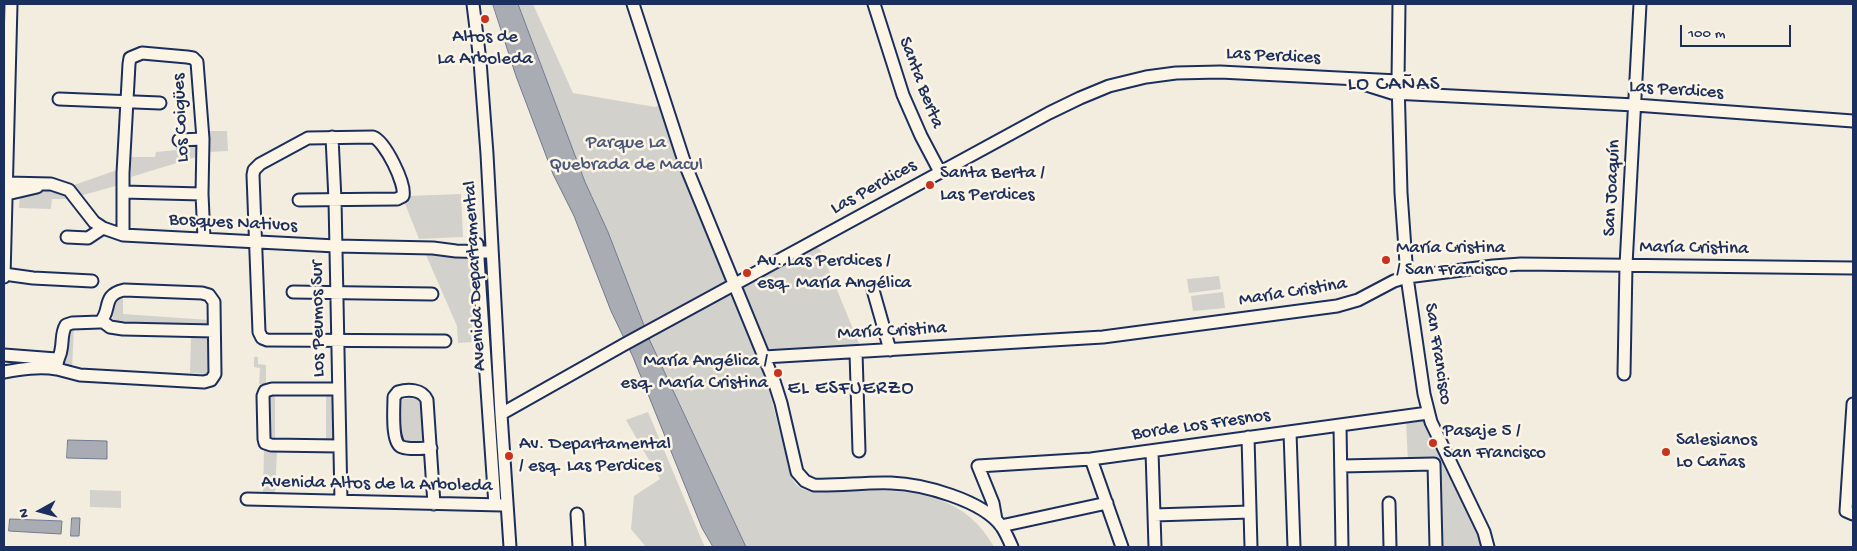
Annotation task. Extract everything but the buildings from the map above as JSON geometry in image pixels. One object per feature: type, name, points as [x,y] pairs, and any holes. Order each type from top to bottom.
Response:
[{"type":"street","points":[[11,4],[7,62],[4,275],[92,282]]},
{"type":"street","name":"Avenida Departamental","points":[[473,4],[481,70],[501,414],[501,505]]},
{"type":"street","points":[[633,4],[685,164],[778,392],[795,468],[799,476],[805,481],[819,485],[881,482],[917,486],[957,498],[976,507],[999,523],[1012,547]]},
{"type":"street","name":"Santa Berta","points":[[874,4],[891,62],[908,109],[940,172]]},
{"type":"street","name":"San Francisco","points":[[1399,4],[1398,93],[1401,193],[1407,277],[1422,386],[1428,413],[1484,532],[1488,547]]},
{"type":"street","name":"San Joaquín","points":[[1624,374],[1626,265],[1640,4]]},
{"type":"street","name":"Los Coigües","points":[[123,234],[123,192],[130,58],[142,53],[193,58],[197,62],[203,139],[202,194],[204,238]]},
{"type":"street","name":"Las Perdices","points":[[501,414],[940,172],[1064,105],[1096,91],[1134,79],[1206,71],[1398,81]]},
{"type":"street","name":"Las Perdices","points":[[1348,78],[1392,93],[1635,105],[1853,121]]},
{"type":"street","points":[[59,99],[160,103]]},
{"type":"street","name":"Los Peumos Sur","points":[[332,137],[341,500]]},
{"type":"street","points":[[299,200],[397,199],[403,196],[404,190],[402,181],[381,142],[373,137],[308,138],[260,164],[254,170],[259,332],[262,338],[267,340],[445,342]]},
{"type":"street","points":[[179,140],[203,139]]},
{"type":"street","name":"Bosques Nativos","points":[[6,197],[51,184],[69,190],[94,222],[103,228],[123,234],[157,238],[204,238],[336,246],[491,248]]},
{"type":"street","points":[[123,192],[202,194]]},
{"type":"street","points":[[66,237],[88,238],[103,228]]},
{"type":"street","name":"Avenida Departamental","points":[[477,248],[501,505],[510,547]]},
{"type":"street","name":"María Cristina","points":[[764,357],[1103,337],[1337,306],[1358,300],[1394,281],[1407,277],[1503,265],[1853,268]]},
{"type":"street","points":[[873,290],[890,350]]},
{"type":"street","points":[[4,355],[56,364],[80,375],[211,380],[214,374],[214,302],[209,295],[202,293],[118,291],[110,296],[102,321]]},
{"type":"street","points":[[292,292],[432,294]]},
{"type":"street","points":[[102,321],[110,327],[214,331]]},
{"type":"street","points":[[4,372],[23,368],[48,368],[56,364],[61,352],[63,330],[66,325],[102,321]]},
{"type":"street","points":[[856,352],[859,452]]},
{"type":"street","points":[[337,390],[272,389],[265,392],[262,396],[265,443],[339,446]]},
{"type":"street","points":[[431,448],[404,448],[399,446],[395,440],[394,397],[401,391],[416,391],[423,394],[427,400],[431,448],[434,504]]},
{"type":"street","points":[[1853,404],[1846,511],[1853,514]]},
{"type":"street","name":"Borde Los Fresnos","points":[[999,523],[993,502],[978,466],[1091,459],[1428,413]]},
{"type":"street","points":[[1340,425],[1342,547]]},
{"type":"street","points":[[1290,432],[1294,547]]},
{"type":"street","points":[[1248,437],[1252,547]]},
{"type":"street","points":[[1152,450],[1155,547]]},
{"type":"street","points":[[1091,459],[1122,547]]},
{"type":"street","points":[[1341,466],[1434,464],[1436,547]]},
{"type":"street","name":"Avenida Altos de la Arboleda","points":[[247,499],[501,505]]},
{"type":"street","points":[[999,523],[1107,503]]},
{"type":"street","points":[[1389,503],[1390,547]]},
{"type":"street","points":[[1154,514],[1250,512]]},
{"type":"street","points":[[578,514],[579,547]]},
{"type":"green space","name":"Parque La Quebrada de Macul","points":[[518,4],[533,4],[573,93],[655,107],[660,105],[735,293],[769,390],[791,476],[795,483],[801,489],[812,492],[888,491],[914,493],[937,499],[959,509],[978,525],[994,547],[746,547],[650,341],[608,232],[585,182]]},
{"type":"green space","points":[[207,131],[227,131],[228,151],[207,152]]},
{"type":"green space","points":[[196,142],[196,157],[131,177],[131,157],[155,157],[156,152],[176,150],[176,144]]},
{"type":"green space","points":[[120,169],[119,185],[80,196],[71,186]]},
{"type":"green space","points":[[52,187],[70,199],[52,199],[51,209],[19,208],[20,194]]},
{"type":"green space","points":[[461,194],[463,237],[419,239],[404,201],[408,196]]},
{"type":"green space","points":[[816,246],[821,251],[860,346],[770,352],[766,349],[744,292],[744,285]]},
{"type":"green space","points":[[470,253],[473,342],[458,343],[457,326],[426,255]]},
{"type":"green space","points":[[1219,276],[1221,289],[1189,293],[1187,279]]},
{"type":"green space","points":[[1223,292],[1225,308],[1193,311],[1191,296]]},
{"type":"green space","points":[[123,296],[123,314],[209,320],[209,326],[113,323],[112,314],[116,298]]},
{"type":"green space","points":[[74,327],[72,369],[64,366],[63,360],[67,356],[68,333]]},
{"type":"green space","points":[[191,336],[211,337],[210,374],[190,373]]},
{"type":"green space","points":[[254,357],[258,357],[258,364],[266,365],[266,384],[259,384],[260,368],[254,367]]},
{"type":"green space","points":[[271,394],[275,394],[275,438],[268,438],[268,397]]},
{"type":"green space","points":[[326,396],[331,396],[334,399],[334,440],[326,440]]},
{"type":"green space","points":[[423,398],[424,441],[400,441],[399,399]]},
{"type":"green space","points":[[648,412],[705,547],[646,547],[631,529],[634,496],[660,479],[626,420]]},
{"type":"green space","points":[[1425,418],[1480,534],[1481,547],[1442,547],[1437,461],[1408,462],[1406,420]]},
{"type":"green space","points":[[264,450],[277,451],[275,493],[263,493]]},
{"type":"green space","points":[[90,490],[121,491],[121,508],[90,507]]},
{"type":"shaded area","points":[[493,4],[518,4],[585,182],[608,232],[650,341],[746,547],[713,547],[702,528],[633,357],[611,311],[574,216],[553,174],[516,76]]},
{"type":"shaded area","points":[[68,440],[107,441],[107,459],[67,458]]},
{"type":"shaded area","points":[[72,518],[80,518],[79,536],[71,536]]},
{"type":"shaded area","points":[[10,519],[62,521],[61,534],[9,531]]},
{"type":"place","name":"Altos de La Arboleda","points":[[485,19]]},
{"type":"place","name":"Santa Berta / Las Perdices","points":[[930,185]]},
{"type":"place","name":"María Cristina / San Francisco","points":[[1386,260]]},
{"type":"place","name":"Av. Las Perdices / esq. María Angélica","points":[[747,273]]},
{"type":"place","name":"María Angélica / esq. María Cristina","points":[[778,373]]},
{"type":"place","name":"Pasaje 5 / San Francisco","points":[[1433,443]]},
{"type":"place","name":"Salesianos Lo Cañas","points":[[1666,452]]},
{"type":"place","name":"Av. Departamental / esq. Las Perdices","points":[[509,456]]},
{"type":"district","name":"LO CAÑAS","points":[[1394,86]]},
{"type":"district","name":"EL ESFUERZO","points":[[851,390]]}]
